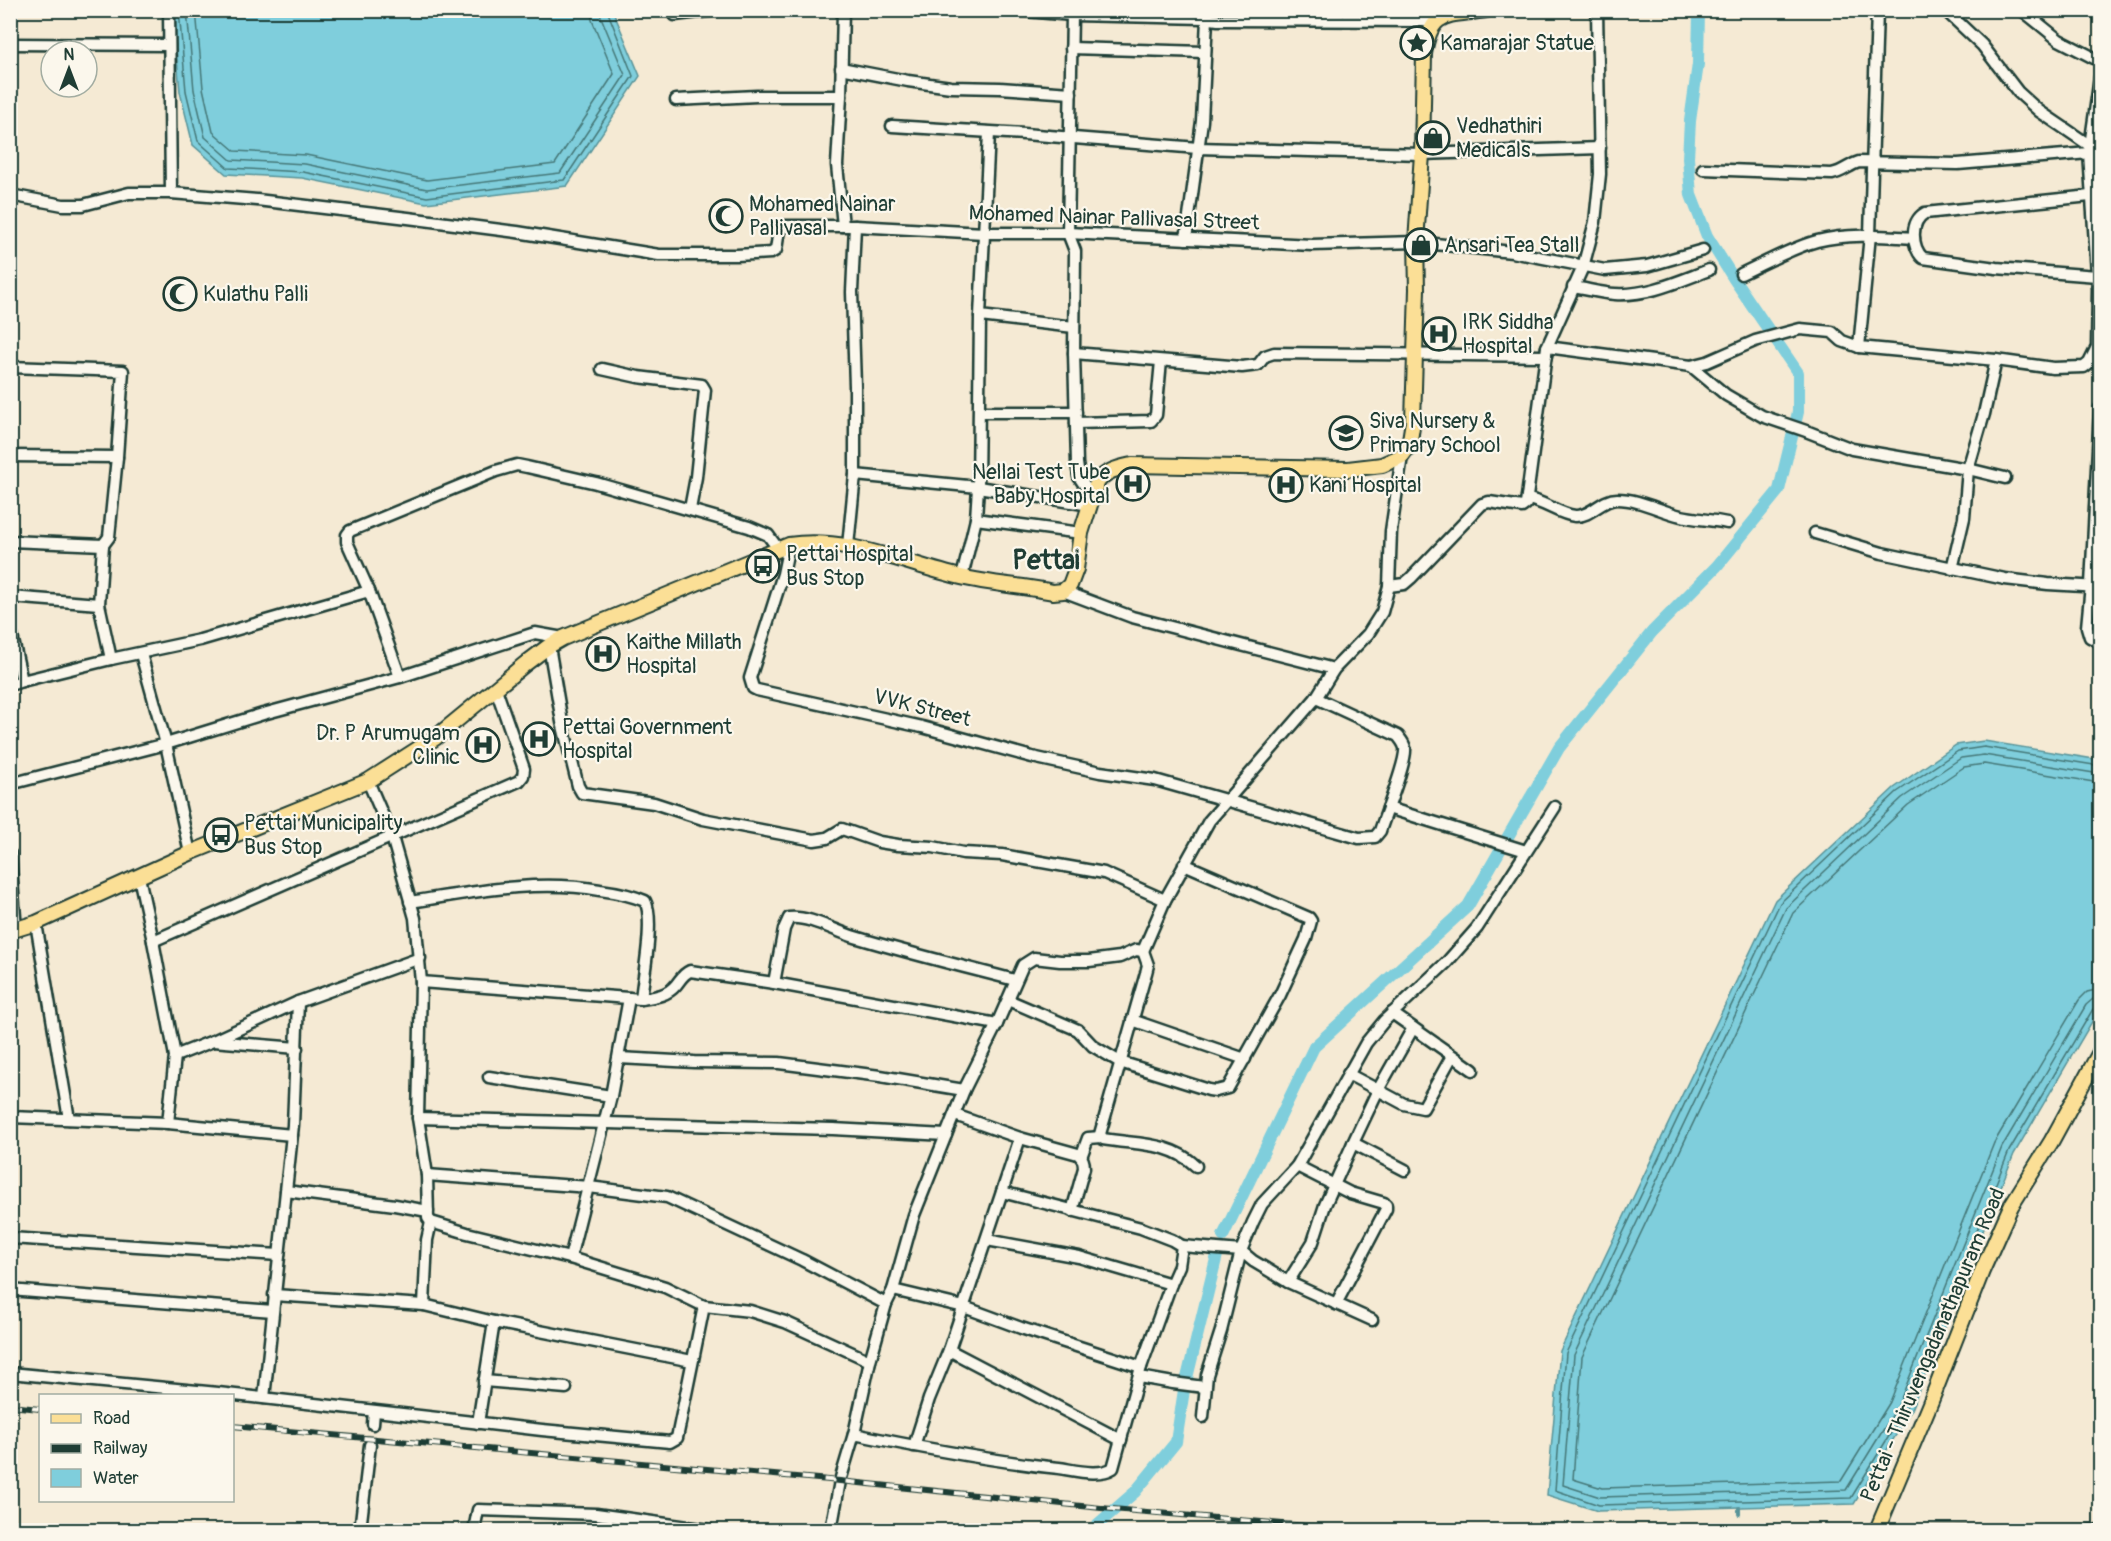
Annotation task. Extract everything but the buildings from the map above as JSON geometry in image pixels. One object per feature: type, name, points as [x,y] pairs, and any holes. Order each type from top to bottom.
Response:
[{"type":"main road","points":[[13,930],[36,923],[190,853],[368,781],[435,738],[549,646],[563,638],[784,548],[809,542],[848,546],[963,577],[1053,592],[1063,591],[1070,585],[1076,568],[1082,533],[1091,500],[1101,476],[1115,469],[1132,465],[1348,469],[1382,465],[1402,456],[1409,446],[1413,421],[1417,290],[1416,242],[1426,37],[1432,18],[1486,10]]},
{"type":"main road","name":"Pettai - Thiruvengadanathapuram Road","points":[[1877,1530],[1982,1271],[2011,1206],[2051,1142],[2100,1052]]},
{"type":"street","points":[[10,195],[63,205],[83,205],[129,194],[171,193],[169,10]]},
{"type":"street","points":[[675,15],[717,10]]},
{"type":"street","points":[[843,10],[837,165],[843,226]]},
{"type":"street","points":[[1013,10],[1072,15],[1425,21],[1432,18]]},
{"type":"street","points":[[1389,586],[1404,584],[1412,578],[1482,504],[1489,502],[1522,507],[1526,504],[1546,352],[1583,267],[1595,222],[1600,174],[1597,10]]},
{"type":"street","points":[[1860,347],[1874,163],[1877,10]]},
{"type":"street","points":[[1945,10],[1983,45],[2018,92],[2039,111],[2092,143]]},
{"type":"street","points":[[2022,10],[2059,39],[2100,61]]},
{"type":"street","points":[[1072,15],[1068,233],[1075,251],[1074,353],[1077,470],[1091,500]]},
{"type":"street","points":[[1186,239],[1202,122],[1205,16]]},
{"type":"street","points":[[10,44],[169,45]]},
{"type":"street","points":[[1071,48],[1204,52]]},
{"type":"street","points":[[841,68],[951,87],[1071,93]]},
{"type":"street","points":[[2100,77],[2092,143],[2090,196],[2099,290],[2100,362]]},
{"type":"street","points":[[676,100],[757,96],[841,96]]},
{"type":"street","points":[[892,126],[1198,148],[1422,154],[1600,148]]},
{"type":"street","points":[[963,577],[976,519],[978,487],[980,316],[989,133]]},
{"type":"street","points":[[1703,169],[1832,174],[1842,172],[1859,162],[1958,164],[2092,143]]},
{"type":"street","name":"Mohamed Nainar Pallivasal Street","points":[[171,193],[257,200],[517,232],[659,255],[771,253],[776,250],[779,230],[785,225],[855,226],[984,233],[1068,233],[1312,244],[1416,242],[1512,252],[1605,270],[1632,268],[1702,250]]},
{"type":"street","points":[[2090,196],[1925,213],[1918,219],[1914,238],[1917,252],[1923,258],[1996,268],[2097,276]]},
{"type":"street","points":[[848,546],[855,475],[852,292],[855,226]]},
{"type":"street","points":[[1740,274],[1806,244],[1819,241],[1870,235],[1914,238]]},
{"type":"street","points":[[1573,287],[1612,294],[1635,293],[1654,290],[1709,270]]},
{"type":"street","points":[[980,316],[1074,327]]},
{"type":"street","points":[[1074,353],[1242,367],[1258,365],[1265,356],[1274,353],[1414,355],[1546,352],[1691,366],[1707,362],[1755,341],[1800,329],[1832,332],[1842,341],[1860,347],[2075,369],[2089,363],[2099,347]]},
{"type":"street","points":[[1952,568],[1964,518],[1968,469],[1984,414],[1996,360]]},
{"type":"street","points":[[980,412],[1151,421],[1156,415],[1161,361]]},
{"type":"street","points":[[1691,366],[1739,404],[1762,416],[1806,430],[1852,449],[1968,469],[2005,478]]},
{"type":"street","points":[[10,367],[123,371],[109,537],[104,546],[99,604],[111,659]]},
{"type":"street","points":[[602,369],[702,385],[705,390],[696,477],[690,509]]},
{"type":"street","points":[[2100,408],[2096,586],[2087,633],[2093,640],[2100,642]]},
{"type":"street","points":[[10,456],[117,457]]},
{"type":"street","points":[[1101,1137],[1101,1127],[1148,965],[1143,951],[1165,900],[1184,864],[1209,821],[1316,698],[1334,669],[1377,621],[1382,612],[1389,586],[1391,531],[1402,456]]},
{"type":"street","points":[[400,677],[369,591],[346,538],[350,531],[508,467],[517,465],[527,467],[690,509],[762,531],[784,548]]},
{"type":"street","points":[[855,475],[1091,500]]},
{"type":"street","points":[[1527,499],[1538,500],[1574,516],[1583,516],[1606,502],[1616,499],[1629,500],[1682,516],[1727,523]]},
{"type":"street","points":[[976,519],[1082,533]]},
{"type":"street","points":[[1815,533],[1882,553],[2005,579],[2096,586]]},
{"type":"street","points":[[10,540],[104,546]]},
{"type":"street","name":"VVK Street","points":[[784,548],[783,574],[750,678],[753,687],[757,690],[932,729],[1032,757],[1100,772],[1155,780],[1347,835],[1367,839],[1375,837],[1380,831],[1404,760],[1403,741],[1398,736],[1316,698]]},
{"type":"street","points":[[10,685],[111,659],[200,640],[369,591]]},
{"type":"street","points":[[1063,591],[1132,617],[1334,669]]},
{"type":"street","points":[[10,597],[99,604]]},
{"type":"street","points":[[10,627],[22,681]]},
{"type":"street","points":[[10,784],[166,744],[263,714],[400,677],[536,633],[563,638]]},
{"type":"street","points":[[549,646],[565,734],[578,786],[582,792],[654,803],[703,819],[807,839],[818,840],[842,829],[879,842],[1002,855],[1104,873],[1165,900]]},
{"type":"street","points":[[141,654],[166,744],[190,853]]},
{"type":"street","points":[[153,940],[519,781],[523,776],[522,761],[496,689]]},
{"type":"street","points":[[368,781],[392,837],[415,918],[420,958],[418,1118],[427,1175],[428,1211],[431,1222],[427,1240],[424,1305]]},
{"type":"street","points":[[1203,1416],[1200,1386],[1221,1330],[1241,1251],[1262,1204],[1297,1166],[1366,1043],[1392,1013],[1447,962],[1477,928],[1555,807]]},
{"type":"street","points":[[1388,808],[1526,851]]},
{"type":"street","points":[[10,854],[13,930]]},
{"type":"street","points":[[1008,1000],[1078,1030],[1093,1046],[1120,1062],[1216,1091],[1228,1088],[1280,995],[1306,939],[1311,921],[1309,918],[1184,864]]},
{"type":"street","points":[[139,877],[175,1056],[168,1123]]},
{"type":"street","points":[[410,902],[511,886],[554,885],[602,890],[635,896],[645,901],[648,909],[649,938],[570,1258]]},
{"type":"street","points":[[774,982],[784,929],[789,918],[793,917],[852,936],[1015,980]]},
{"type":"street","points":[[36,923],[69,1119]]},
{"type":"street","points":[[831,1530],[840,1481],[854,1434],[870,1361],[914,1215],[956,1115],[964,1090],[997,1024],[1015,980],[1025,962],[1034,958],[1060,961],[1096,960],[1120,957],[1136,950],[1143,951]]},
{"type":"street","points":[[175,1056],[298,1002],[420,958]]},
{"type":"street","points":[[421,982],[635,998],[662,995],[690,971],[774,982],[997,1024]]},
{"type":"street","points":[[264,1398],[292,1135],[298,1002]]},
{"type":"street","points":[[1392,1013],[1473,1070]]},
{"type":"street","points":[[1132,1020],[1245,1059]]},
{"type":"street","points":[[1288,1282],[1312,1242],[1334,1185],[1378,1090],[1413,1028]]},
{"type":"street","points":[[213,1041],[297,1048]]},
{"type":"street","points":[[1348,1074],[1410,1106],[1423,1108],[1452,1056]]},
{"type":"street","points":[[619,1058],[779,1063],[964,1090]]},
{"type":"street","points":[[489,1077],[611,1096]]},
{"type":"street","points":[[956,1115],[1081,1157],[1084,1161],[1084,1168],[1072,1211]]},
{"type":"street","points":[[10,1117],[168,1123],[292,1135]]},
{"type":"street","points":[[418,1118],[833,1129],[946,1135]]},
{"type":"street","points":[[1081,1157],[1088,1138],[1101,1137],[1107,1140],[1173,1150],[1187,1157],[1196,1166]]},
{"type":"street","points":[[914,1446],[964,1307],[1020,1138]]},
{"type":"street","points":[[1353,1143],[1405,1170]]},
{"type":"street","points":[[1297,1166],[1358,1196],[1386,1205],[1336,1304]]},
{"type":"street","points":[[427,1175],[589,1187],[667,1197],[802,1260],[886,1304]]},
{"type":"street","points":[[286,1191],[428,1211]]},
{"type":"street","points":[[1002,1192],[1141,1228],[1182,1246],[1241,1251],[1288,1282],[1372,1320]]},
{"type":"street","points":[[431,1222],[466,1233],[570,1258],[665,1287],[704,1306],[750,1311],[784,1322],[870,1361]]},
{"type":"street","points":[[10,1238],[279,1255]]},
{"type":"street","points":[[987,1240],[1079,1257],[1171,1284]]},
{"type":"street","points":[[854,1434],[1000,1462],[1102,1472],[1113,1468],[1140,1372],[1179,1266],[1182,1246]]},
{"type":"street","points":[[10,1290],[273,1311]]},
{"type":"street","points":[[893,1290],[964,1307],[1173,1383],[1200,1386]]},
{"type":"street","points":[[274,1295],[424,1305],[494,1322],[692,1361]]},
{"type":"street","points":[[234,1395],[650,1441],[675,1441],[704,1306]]},
{"type":"street","points":[[478,1423],[494,1322]]},
{"type":"street","points":[[949,1350],[1121,1440]]},
{"type":"street","points":[[10,1372],[225,1394]]},
{"type":"street","points":[[484,1381],[566,1388]]},
{"type":"street","points":[[373,1424],[374,1411]]},
{"type":"street","points":[[360,1530],[370,1445]]},
{"type":"street","points":[[474,1530],[478,1510],[596,1514],[709,1530]]},
{"type":"water","points":[[173,11],[613,11],[640,76],[567,186],[426,203],[302,178],[226,174],[193,145],[180,92]]},
{"type":"water","points":[[1984,741],[2100,760],[2100,1008],[2014,1154],[1910,1412],[1854,1504],[1598,1511],[1547,1495],[1560,1351],[1775,900],[1894,788],[1956,745]]},
{"type":"waterway","points":[[1223,1236],[1314,1047],[1468,906],[1559,748],[1652,632],[1717,566],[1779,490],[1798,412],[1798,373],[1707,236],[1691,195],[1688,158],[1690,121],[1698,64],[1699,10]]},
{"type":"waterway","points":[[1091,1530],[1135,1492],[1176,1442],[1184,1390],[1217,1255]]},
{"type":"waterway","points":[[1739,1508],[1739,1514]]},
{"type":"tunnel","points":[[370,1445],[373,1424]]},
{"type":"railway","points":[[10,1406],[39,1409]]},
{"type":"railway","points":[[234,1426],[1353,1530]]},
{"type":"railway","points":[[1813,1530],[2100,1526]]},
{"type":"place","name":"Kamarajar Statue","points":[[1417,43]]},
{"type":"place","name":"Vedhathiri Medicals","points":[[1433,138]]},
{"type":"place","name":"Mohamed Nainar Pallivasal","points":[[726,216]]},
{"type":"place","name":"Ansari Tea Stall","points":[[1421,245]]},
{"type":"place","name":"Kulathu Palli","points":[[180,294]]},
{"type":"place","name":"IRK Siddha Hospital","points":[[1439,334]]},
{"type":"place","name":"Siva Nursery & Primary School","points":[[1346,433]]},
{"type":"place","name":"Nellai Test Tube Baby Hospital","points":[[1133,484]]},
{"type":"place","name":"Kani Hospital","points":[[1286,485]]},
{"type":"place","name":"Pettai Hospital Bus Stop","points":[[763,566]]},
{"type":"place","name":"Kaithe Millath Hospital","points":[[603,654]]},
{"type":"place","name":"Pettai Government Hospital","points":[[539,739]]},
{"type":"place","name":"Dr. P Arumugam Clinic","points":[[483,745]]},
{"type":"place","name":"Pettai Municipality Bus Stop","points":[[221,835]]},
{"type":"district","name":"Pettai","points":[[1046,560]]}]
